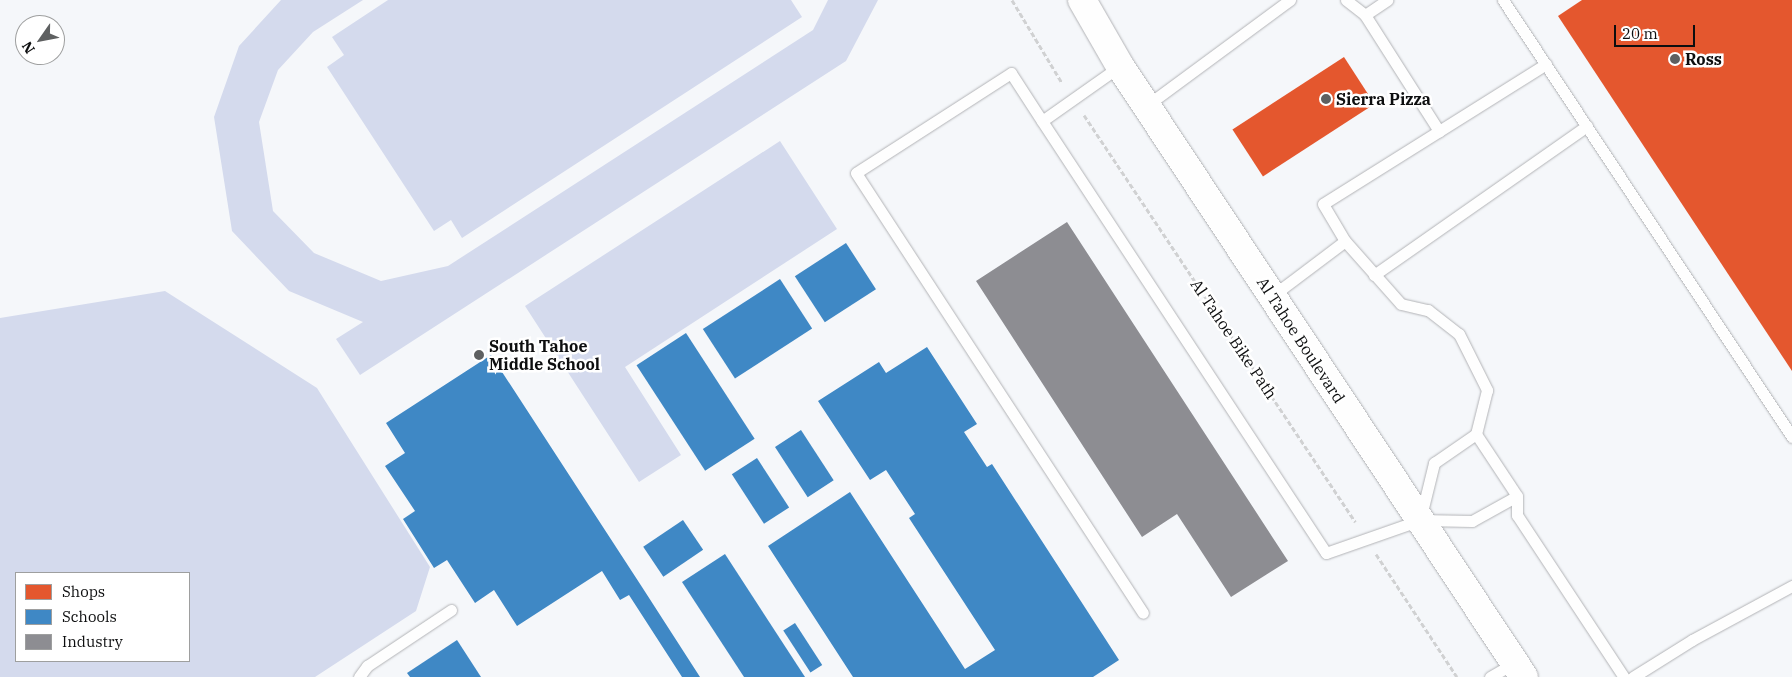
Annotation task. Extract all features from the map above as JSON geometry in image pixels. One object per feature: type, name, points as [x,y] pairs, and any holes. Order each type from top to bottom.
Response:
[{"type":"main road","name":"Al Tahoe Boulevard","points":[[1082,0],[1120,66],[1146,106],[1519,670]]},
{"type":"lane","points":[[1146,106],[1290,0]]},
{"type":"lane","points":[[1346,0],[1366,15],[1439,131]]},
{"type":"lane","points":[[1366,15],[1387,0]]},
{"type":"lane","points":[[1502,0],[1792,437]]},
{"type":"lane","points":[[1420,520],[1434,463],[1476,434],[1487,390],[1459,334],[1428,310],[1401,304],[1345,240],[1323,204],[1546,64]]},
{"type":"lane","points":[[1042,121],[1120,66]]},
{"type":"lane","points":[[1143,613],[856,173],[1011,73],[1326,553],[1420,520],[1472,521],[1516,496]]},
{"type":"lane","points":[[1374,275],[1587,126]]},
{"type":"lane","points":[[1272,296],[1345,240]]},
{"type":"lane","points":[[1476,434],[1516,496],[1517,515],[1624,677]]},
{"type":"lane","points":[[1633,677],[1692,640],[1792,586]]},
{"type":"lane","points":[[359,677],[367,666],[451,610]]},
{"type":"lane","points":[[1490,677],[1519,670]]},
{"type":"path","name":"Al Tahoe Bike Path","points":[[1012,0],[1073,99],[1457,677]]},
{"type":"shaded area","points":[[281,0],[363,0],[313,32],[278,70],[259,122],[273,211],[314,253],[381,281],[448,266],[813,30],[828,0],[878,0],[846,61],[360,375],[336,339],[363,322],[289,291],[232,231],[214,117],[239,46]]},
{"type":"shaded area","points":[[388,0],[791,0],[802,17],[462,238],[451,220],[434,231],[327,67],[344,55],[332,37]]},
{"type":"shaded area","points":[[780,141],[837,229],[625,367],[681,455],[639,482],[525,306]]},
{"type":"shaded area","points":[[165,291],[317,388],[430,567],[416,611],[315,677],[0,677],[0,318]]},
{"type":"building: Shops","points":[[1582,0],[1792,0],[1792,371],[1558,16]]},
{"type":"building: Shops","points":[[1344,57],[1374,104],[1263,176],[1232,129]]},
{"type":"building: Schools","points":[[846,243],[876,289],[825,322],[795,276]]},
{"type":"building: Schools","points":[[780,279],[812,328],[735,379],[703,329]]},
{"type":"building: Schools","points":[[686,333],[755,439],[705,471],[637,365]]},
{"type":"building: Schools","points":[[927,347],[977,424],[964,432],[987,467],[992,464],[1119,660],[1093,677],[853,677],[768,546],[850,492],[965,669],[995,650],[909,518],[915,514],[886,470],[870,480],[818,401],[879,362],[886,373]]},
{"type":"building: Schools","points":[[491,355],[700,677],[682,677],[629,595],[620,600],[602,571],[517,626],[494,590],[475,603],[447,560],[434,568],[403,519],[415,511],[385,466],[405,453],[386,423]]},
{"type":"building: Schools","points":[[801,430],[834,480],[808,497],[775,447]]},
{"type":"building: Schools","points":[[757,458],[789,507],[764,524],[732,474]]},
{"type":"building: Schools","points":[[683,520],[703,550],[663,577],[643,547]]},
{"type":"building: Schools","points":[[725,554],[805,677],[744,677],[682,582]]},
{"type":"building: Schools","points":[[795,623],[822,665],[810,673],[783,631]]},
{"type":"building: Schools","points":[[457,640],[481,677],[410,677],[407,673]]},
{"type":"building: Industry","points":[[1067,222],[1288,561],[1231,597],[1177,514],[1142,537],[976,281]]},
{"type":"place","name":"Ross","points":[[1675,59]]},
{"type":"place","name":"Sierra Pizza","points":[[1326,99]]},
{"type":"place","name":"South Tahoe Middle School","points":[[479,355]]}]
